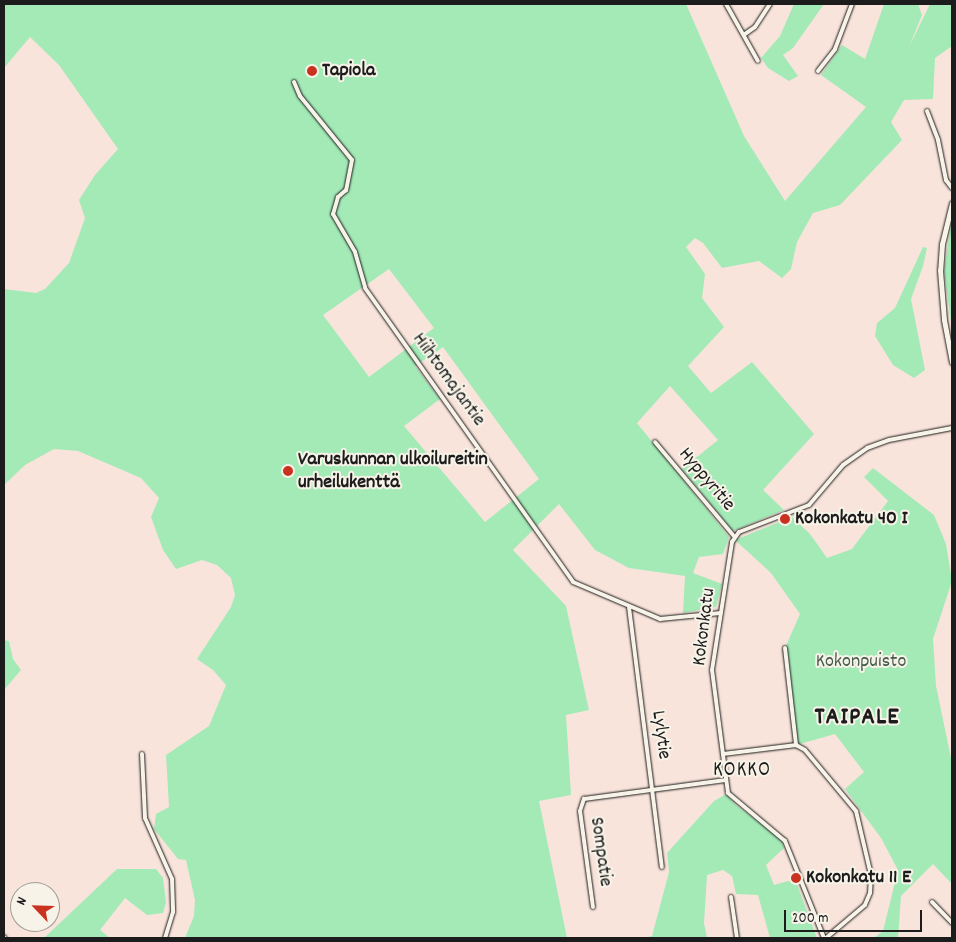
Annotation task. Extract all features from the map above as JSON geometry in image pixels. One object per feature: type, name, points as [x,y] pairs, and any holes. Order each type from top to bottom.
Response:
[{"type":"street","points":[[726,4],[745,34],[758,61]]},
{"type":"street","points":[[745,34],[755,27],[770,4]]},
{"type":"street","points":[[818,71],[835,49],[852,4]]},
{"type":"street","name":"Hiihtomajantie","points":[[294,82],[300,96],[352,160],[346,190],[338,198],[333,214],[355,252],[365,288],[573,582],[660,619],[720,613]]},
{"type":"street","points":[[927,111],[938,140],[946,180],[952,188]]},
{"type":"street","points":[[952,204],[942,244],[940,290],[952,362]]},
{"type":"street","points":[[734,536],[809,505],[843,466],[867,448],[898,438],[952,428]]},
{"type":"street","name":"Hyppyritie","points":[[655,442],[734,536]]},
{"type":"street","name":"Kokonkatu","points":[[734,536],[712,670],[728,793],[738,804],[785,841],[825,938]]},
{"type":"street","name":"Lylytie","points":[[630,607],[662,867]]},
{"type":"street","points":[[785,648],[796,745]]},
{"type":"street","points":[[723,754],[796,745],[805,750],[856,811],[871,876],[870,893],[864,905],[825,938]]},
{"type":"street","points":[[142,754],[145,818],[172,879],[173,912],[165,938]]},
{"type":"street","points":[[652,790],[726,780]]},
{"type":"street","name":"Sompatie","points":[[592,907],[581,801],[587,797],[652,790]]},
{"type":"street","points":[[731,898],[737,938]]},
{"type":"street","points":[[932,902],[952,923]]},
{"type":"green space","points":[[4,4],[686,4],[744,136],[785,201],[866,107],[821,75],[842,45],[865,59],[884,4],[918,4],[922,15],[909,47],[930,4],[952,4],[952,46],[935,58],[933,99],[904,100],[891,122],[902,140],[840,205],[813,213],[797,242],[791,269],[782,278],[759,261],[722,268],[703,243],[695,238],[686,247],[705,274],[702,298],[724,327],[688,366],[711,393],[752,362],[814,434],[763,490],[784,510],[733,531],[682,469],[718,440],[670,386],[637,423],[729,537],[723,554],[699,557],[693,573],[722,584],[716,607],[683,613],[685,576],[629,568],[595,550],[559,504],[513,550],[566,606],[589,710],[566,715],[571,795],[539,801],[567,938],[185,938],[194,916],[195,900],[186,860],[178,859],[154,829],[156,814],[169,807],[166,755],[209,726],[226,685],[213,670],[197,659],[231,607],[235,595],[231,578],[217,565],[202,560],[176,569],[163,550],[151,517],[159,498],[141,478],[78,451],[54,449],[25,465],[4,485],[4,289],[36,293],[45,289],[69,263],[85,218],[79,200],[95,175],[118,149],[59,65],[30,37],[4,68]],"holes":[[[389,269],[434,328],[369,377],[323,315]],[[443,347],[539,479],[485,522],[404,426],[440,399],[415,366]]]},
{"type":"green space","points":[[794,4],[824,4],[793,48],[783,55],[798,76],[789,81],[768,68],[761,58],[780,36]]},
{"type":"green space","points":[[952,218],[952,329],[944,271]]},
{"type":"green space","points":[[923,247],[927,248],[923,266],[911,299],[925,370],[914,378],[893,365],[875,336],[877,323],[895,308]]},
{"type":"green space","name":"Kokonpuisto","points":[[873,468],[934,515],[946,544],[952,581],[933,639],[936,686],[952,763],[952,884],[933,864],[901,896],[898,938],[874,938],[883,931],[898,870],[881,838],[845,789],[864,772],[835,734],[796,745],[785,648],[800,614],[771,573],[735,540],[792,517],[810,534],[827,558],[852,549],[888,501],[864,477]]},
{"type":"green space","points":[[4,640],[9,641],[13,659],[21,670],[4,690]]},
{"type":"green space","points":[[726,794],[736,805],[781,839],[784,848],[766,865],[774,885],[795,879],[817,938],[770,938],[758,895],[736,894],[732,876],[723,870],[707,875],[704,923],[707,938],[643,938],[652,936],[669,872],[667,853],[714,801]]},
{"type":"green space","points":[[117,869],[156,869],[163,878],[166,902],[163,913],[147,915],[125,898],[100,930],[110,938],[44,938],[50,932],[60,932],[60,923]]},
{"type":"place","name":"Tapiola","points":[[312,71]]},
{"type":"place","name":"Varuskunnan ulkoilureitin urheilukenttä","points":[[288,471]]},
{"type":"place","name":"Kokonkatu 40 I","points":[[785,519]]},
{"type":"place","name":"Kokonkatu 11 E","points":[[796,878]]},
{"type":"district","name":"TAIPALE","points":[[857,718]]},
{"type":"district","name":"KOKKO","points":[[742,771]]}]
